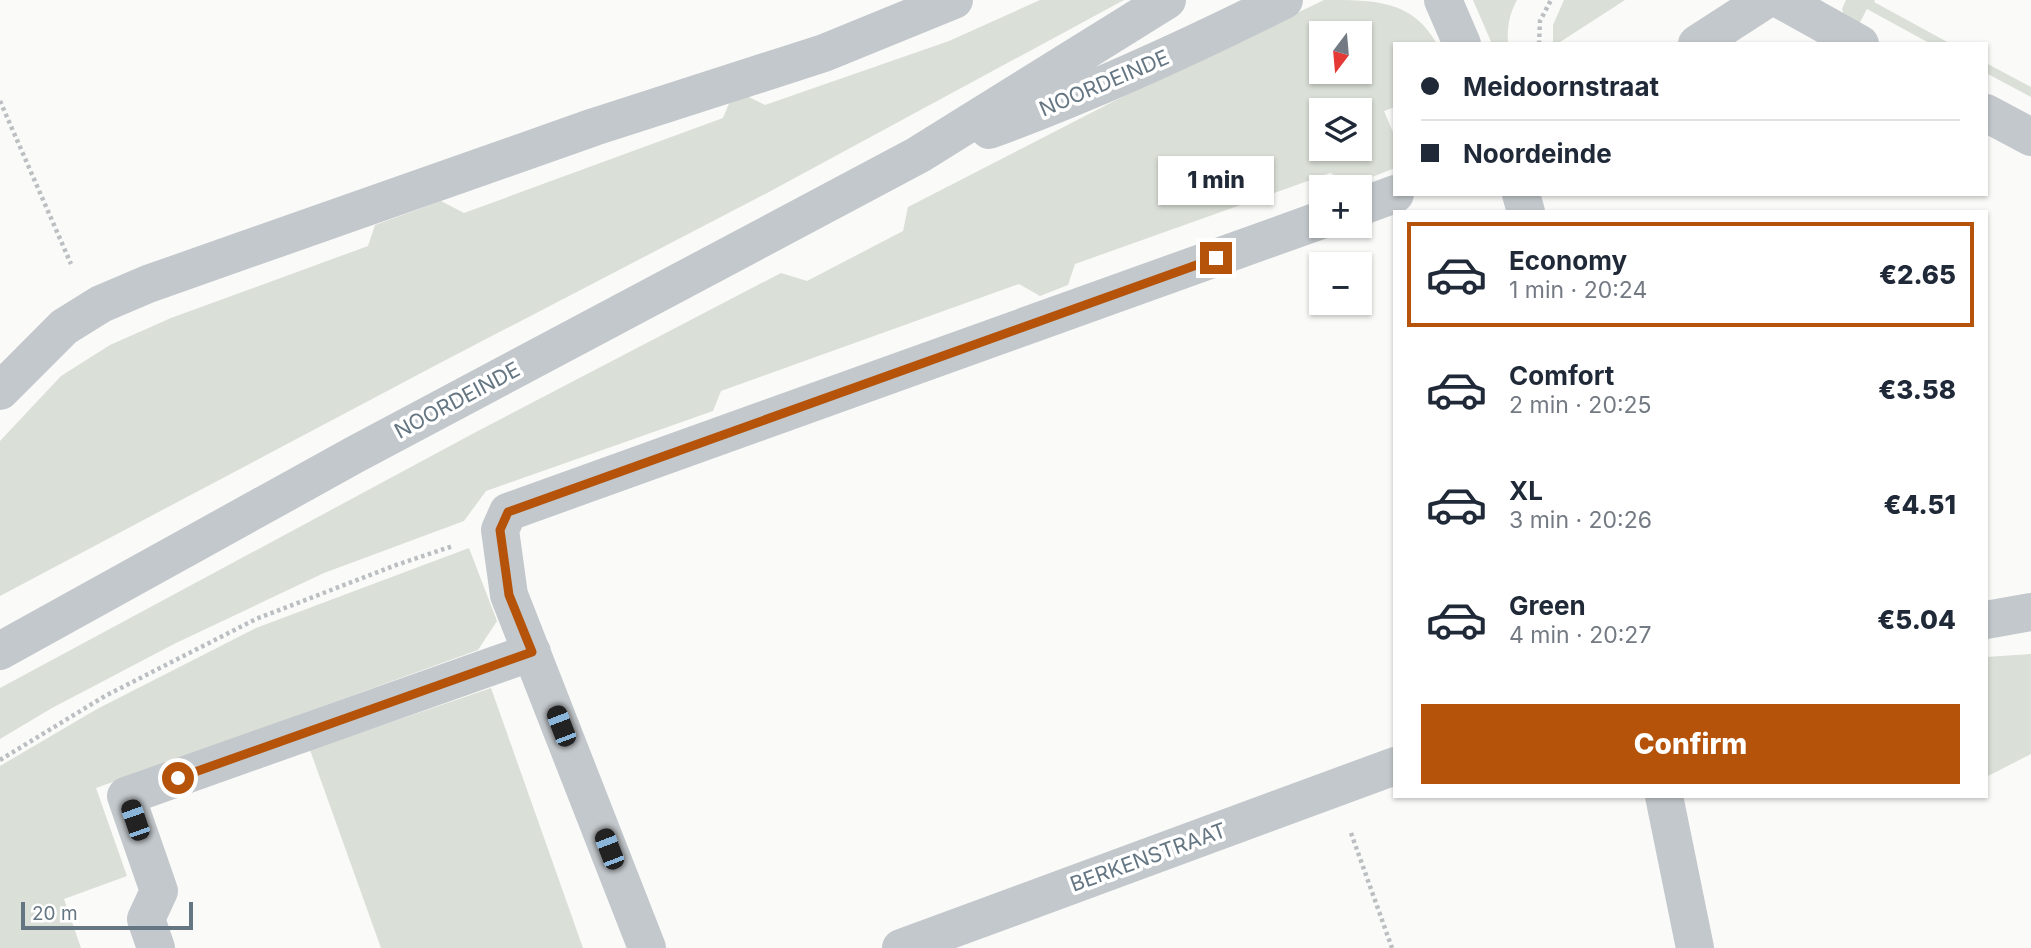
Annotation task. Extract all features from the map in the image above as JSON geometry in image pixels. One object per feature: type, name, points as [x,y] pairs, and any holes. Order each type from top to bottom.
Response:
[{"type":"street","points":[[0,391],[64,327],[91,310],[148,284],[593,127],[824,53],[954,0]]},
{"type":"street","name":"NOORDEINDE","points":[[0,651],[354,455],[918,155],[1167,0]]},
{"type":"street","name":"NOORDEINDE","points":[[918,155],[1029,115],[1200,42],[1284,0]]},
{"type":"street","points":[[1443,0],[1461,42]]},
{"type":"street","points":[[1700,42],[1765,0]]},
{"type":"street","points":[[1781,0],[1856,42]]},
{"type":"street","points":[[1988,114],[2031,137]]},
{"type":"street","points":[[1372,203],[1393,195]]},
{"type":"street","points":[[647,948],[509,595],[504,521],[1309,224]]},
{"type":"street","points":[[1988,620],[2031,612]]},
{"type":"street","points":[[156,948],[146,919],[159,891],[126,796],[532,652]]},
{"type":"street","name":"BERKENSTRAAT","points":[[901,948],[1393,767]]},
{"type":"street","points":[[1664,798],[1696,948]]},
{"type":"path","points":[[1539,42],[1541,21],[1551,0]]},
{"type":"path","points":[[0,101],[91,310]]},
{"type":"path","points":[[0,760],[105,696],[257,620],[504,521]]},
{"type":"path","points":[[1335,788],[1392,948]]},
{"type":"shaded area","points":[[1040,0],[1124,0],[767,193],[0,596],[0,441],[61,376],[110,345],[171,318],[368,246],[375,225],[441,201],[464,213],[723,118],[730,101],[747,96],[765,105],[949,41]]},
{"type":"shaded area","points":[[1324,0],[1376,2],[1391,6],[1416,19],[1436,42],[1393,42],[1393,108],[1384,111],[1393,132],[1393,169],[1372,177],[1330,173],[1309,175],[1309,180],[1075,264],[1068,285],[1040,296],[1019,284],[721,391],[713,411],[486,491],[464,521],[324,573],[176,643],[52,708],[0,739],[0,688],[476,432],[781,273],[807,281],[903,231],[908,207],[1120,98]]},
{"type":"shaded area","points":[[1473,0],[1517,0],[1509,21],[1508,42],[1491,42]]},
{"type":"shaded area","points":[[1564,0],[1625,0],[1560,42],[1553,42],[1553,25]]},
{"type":"shaded area","points":[[1846,0],[1875,0],[1874,2],[1947,42],[1927,42],[1867,9],[1858,26],[1845,18],[1842,9]]},
{"type":"shaded area","points":[[1988,64],[2031,87],[2031,97],[1988,74]]},
{"type":"shaded area","points":[[469,548],[497,621],[478,650],[96,788],[127,876],[64,899],[81,948],[0,948],[0,766],[97,709],[256,628]]},
{"type":"shaded area","points":[[2031,654],[2031,754],[1988,776],[1988,657]]},
{"type":"shaded area","points":[[491,688],[583,948],[381,948],[310,750]]},
{"type":"route","points":[[178,778],[532,652],[509,595],[500,530],[508,512],[1216,258]]}]
